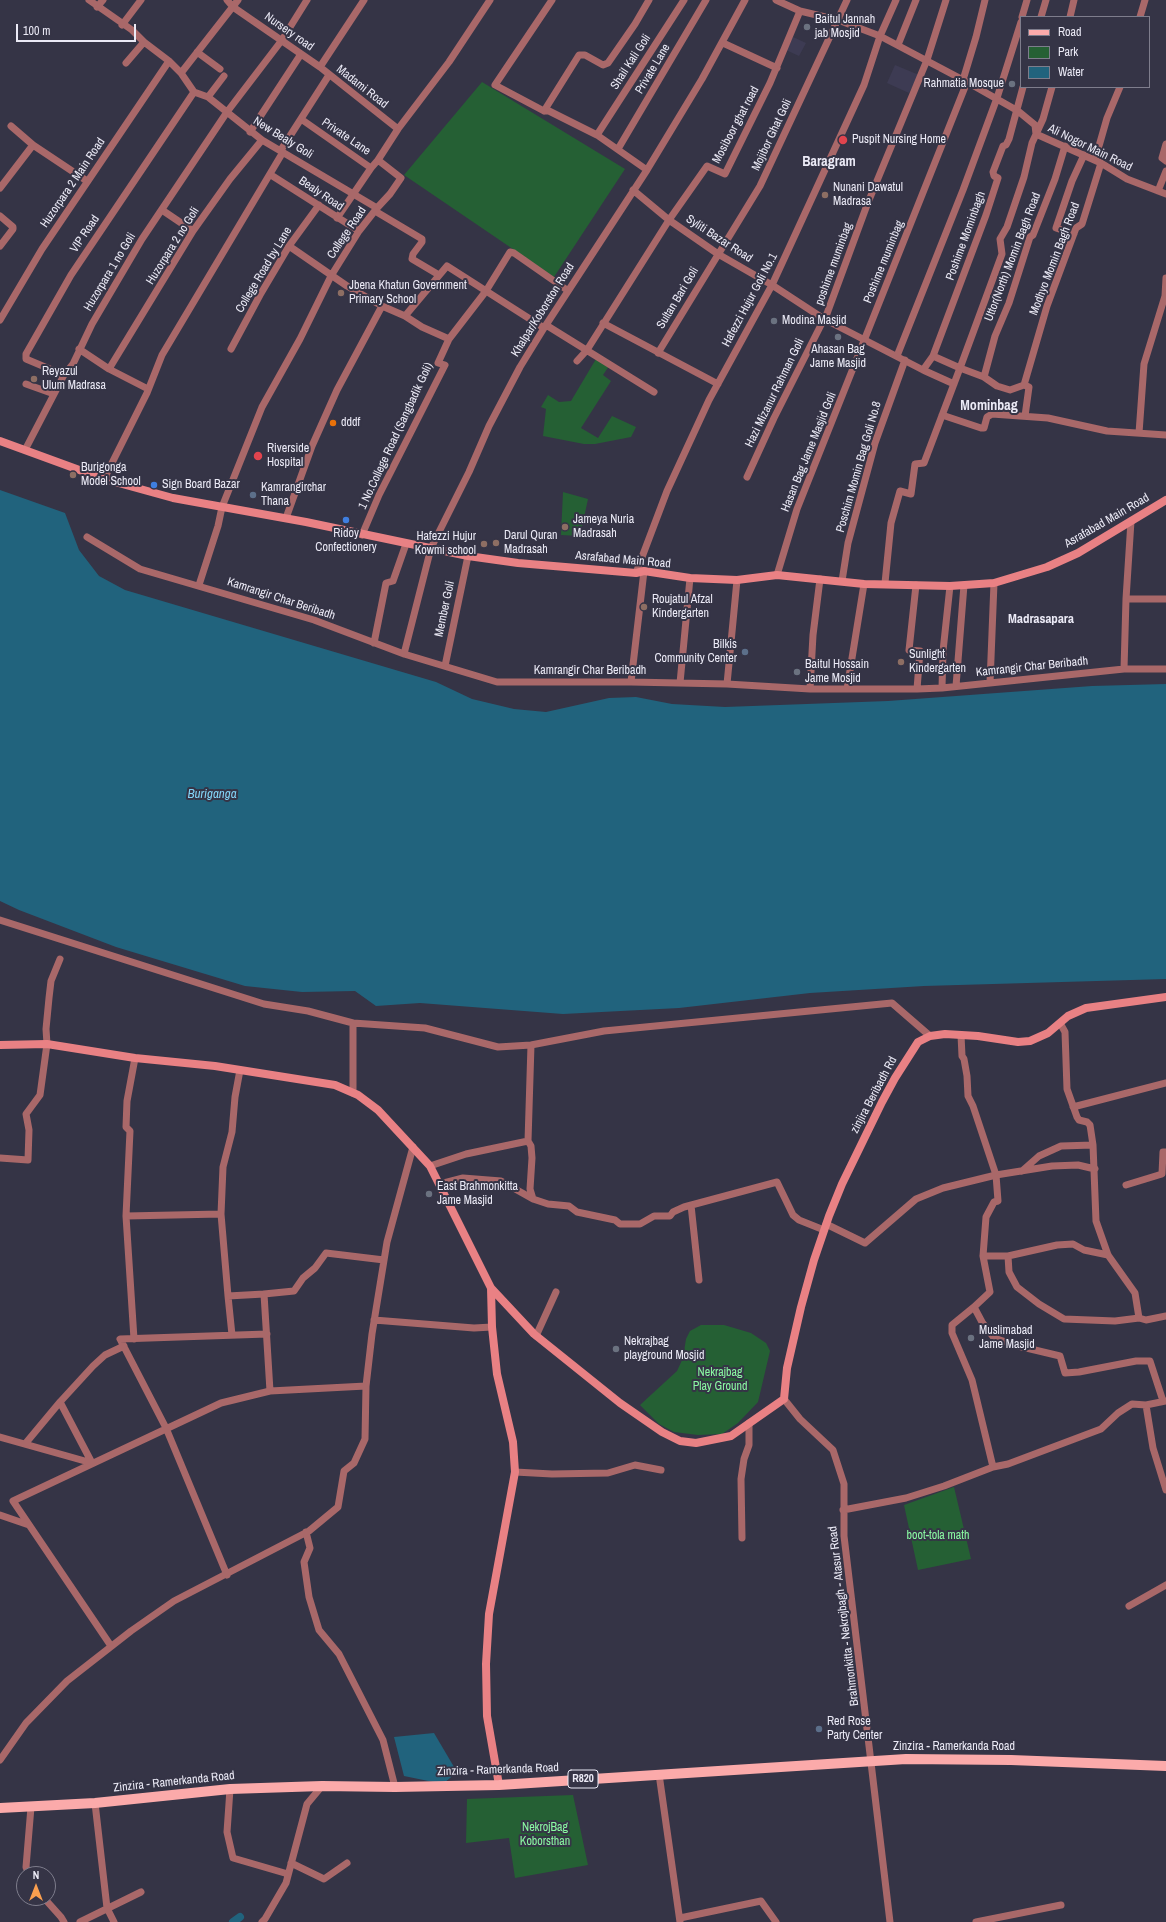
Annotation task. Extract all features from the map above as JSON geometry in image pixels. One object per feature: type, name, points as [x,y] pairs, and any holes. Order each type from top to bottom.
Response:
[{"type":"main road","name":"Zinzira - Ramerkanda Road","points":[[0,1808],[96,1803],[230,1789],[322,1786],[395,1787],[499,1785],[906,1759],[1011,1760],[1166,1766]]},
{"type":"street","points":[[89,0],[122,25],[132,30],[144,42],[169,61],[181,73],[194,92]]},
{"type":"street","points":[[97,7],[103,0]]},
{"type":"street","points":[[122,25],[141,0]]},
{"type":"street","name":"Nursery road","points":[[226,0],[320,67]]},
{"type":"street","points":[[181,73],[238,0]]},
{"type":"street","name":"Huzorpara 1 no Goli","points":[[25,450],[64,375],[73,364],[92,324],[142,239],[227,112],[282,40],[307,0]]},
{"type":"street","name":"Madami Road","points":[[364,0],[320,67],[398,129]]},
{"type":"street","points":[[378,160],[398,129],[450,62],[490,0]]},
{"type":"street","points":[[552,0],[496,83],[497,87],[544,111],[549,110],[597,135],[647,170]]},
{"type":"street","points":[[544,111],[579,55],[585,54],[603,65],[608,63],[635,24],[649,0]]},
{"type":"street","name":"Shail Kali Goli","points":[[597,135],[684,0]]},
{"type":"street","name":"Private Lane","points":[[618,149],[706,0]]},
{"type":"street","name":"Khalpar/Koborston Road","points":[[404,654],[431,548],[469,472],[489,426],[520,367],[567,290],[647,170],[723,43],[745,0]]},
{"type":"street","name":"Ali Nogor Main Road","points":[[776,0],[800,11],[838,20],[880,36],[1018,110],[1035,125],[1036,134],[1084,155],[1127,179],[1166,194]]},
{"type":"street","name":"Mojibor Ghat Goli","points":[[718,254],[760,186],[847,0]]},
{"type":"street","name":"Hafezzi Hujur Goli No.1","points":[[631,682],[640,572],[667,491],[718,384],[772,285],[864,85],[880,36],[896,0]]},
{"type":"street","points":[[898,45],[916,0]]},
{"type":"street","name":"poshime muminbag","points":[[824,319],[867,205],[927,60],[946,0]]},
{"type":"street","name":"Poshime muminbag","points":[[865,339],[965,81],[985,0]]},
{"type":"street","points":[[1022,16],[1027,0]]},
{"type":"street","points":[[1041,16],[1046,0]]},
{"type":"street","points":[[1070,16],[1074,0]]},
{"type":"street","points":[[1140,16],[1145,0]]},
{"type":"street","name":"Mosiboor ghat road","points":[[669,220],[707,166],[725,174],[776,68],[800,11]]},
{"type":"street","points":[[897,356],[963,190],[997,98],[1020,25]]},
{"type":"street","points":[[126,63],[144,42]]},
{"type":"street","points":[[723,43],[776,68]]},
{"type":"street","points":[[198,52],[222,73],[208,98]]},
{"type":"street","points":[[250,132],[301,54]]},
{"type":"street","name":"Huzorpara 2 Main Road","points":[[0,320],[21,281],[169,61]]},
{"type":"street","points":[[104,479],[148,389],[162,355],[271,175],[282,151],[301,119],[329,75]]},
{"type":"street","points":[[1018,110],[1024,88]]},
{"type":"street","points":[[885,583],[891,523],[900,491],[911,494],[915,464],[924,463],[954,384],[1002,254],[1000,239],[1007,227],[1024,177],[1032,143],[1043,119],[1052,88]]},
{"type":"street","name":"Modhyo Momin Bagh Road","points":[[1024,385],[1047,306],[1076,228],[1082,224],[1098,162],[1107,118],[1120,88]]},
{"type":"street","name":"New Bealy Goli","points":[[194,92],[208,98],[262,140],[353,194],[422,239],[422,242],[411,257],[439,275]]},
{"type":"street","name":"VIP Road","points":[[64,375],[26,359],[26,354],[71,275],[194,92]]},
{"type":"street","name":"Poshime Mominbagh","points":[[923,370],[933,356],[986,215],[998,178],[994,176],[993,172],[1003,146],[1006,145],[1009,139],[1018,110]]},
{"type":"street","name":"Private Lane","points":[[301,119],[371,168],[378,160]]},
{"type":"street","points":[[11,126],[33,145],[87,181]]},
{"type":"street","name":"Huzorpara 2 no Goli","points":[[109,369],[193,231],[230,179],[262,140]]},
{"type":"street","points":[[1166,144],[1162,158],[1166,161]]},
{"type":"street","points":[[0,188],[33,145]]},
{"type":"street","name":"Uttor(North) Momin Bagh Road","points":[[984,377],[995,336],[1009,302],[1030,237],[1033,235],[1055,179],[1065,146]]},
{"type":"street","points":[[1074,234],[1056,228],[1072,181],[1084,155]]},
{"type":"street","name":"College Road","points":[[199,585],[218,526],[222,507],[262,408],[290,354],[300,339],[331,276],[359,231],[390,194],[401,178],[378,160]]},
{"type":"street","points":[[337,218],[371,168]]},
{"type":"street","points":[[1158,192],[1166,171]]},
{"type":"street","name":"Bealy Road","points":[[271,175],[319,204],[337,218],[359,231]]},
{"type":"street","name":"Syliti Bazar Road","points":[[633,190],[669,220],[718,254],[772,285],[824,319],[923,370],[954,384]]},
{"type":"street","name":"College Road by Lane","points":[[231,349],[260,295],[289,246],[319,204]]},
{"type":"street","points":[[162,210],[193,231]]},
{"type":"street","points":[[0,216],[13,227],[0,246]]},
{"type":"street","points":[[577,361],[587,350],[669,220]]},
{"type":"street","points":[[289,246],[347,286],[382,306],[405,316],[422,327],[449,339]]},
{"type":"street","name":"1 No.College Road (Sangbadik Goli)","points":[[362,535],[379,495],[445,365],[438,362],[449,339],[486,291],[510,252],[567,290]]},
{"type":"street","name":"Sultan Bari Goli","points":[[658,352],[718,254]]},
{"type":"street","points":[[405,316],[447,266],[654,392]]},
{"type":"street","points":[[1139,433],[1144,364],[1165,296],[1166,278]]},
{"type":"street","points":[[286,518],[312,446],[337,390],[382,306]]},
{"type":"street","name":"Hazi Mizanur Rahman Goli","points":[[747,477],[766,435],[824,319]]},
{"type":"street","points":[[597,338],[601,326]]},
{"type":"street","points":[[601,326],[658,352],[666,358],[718,384]]},
{"type":"street","name":"Hasan Bag Jame Masjid Goli","points":[[777,575],[797,509],[865,339]]},
{"type":"street","points":[[79,349],[109,369],[148,389]]},
{"type":"street","points":[[933,356],[984,377],[997,386],[1010,390],[1024,385],[1029,387],[1025,416]]},
{"type":"street","name":"Poschim Momin Bag Goli No.8","points":[[842,581],[848,543],[875,443],[905,360]]},
{"type":"street","points":[[26,384],[54,394]]},
{"type":"street","points":[[942,415],[980,428],[984,428],[987,417],[992,414],[1048,418],[1107,431],[1166,435]]},
{"type":"street","name":"Asrafabad Main Road","points":[[0,441],[104,479],[172,498],[286,518],[468,556],[518,563],[640,572],[690,578],[737,580],[777,575],[864,584],[885,583],[950,586],[994,583],[1047,567],[1078,554],[1166,500]]},
{"type":"street","points":[[1124,669],[1126,599],[1131,521]]},
{"type":"street","name":"Kamrangir Char Beribadh","points":[[87,537],[140,569],[199,585],[314,620],[404,654],[497,682],[631,682],[727,684],[810,689],[917,689],[942,688],[1124,669],[1166,669]]},
{"type":"street","points":[[374,643],[386,583],[393,581],[406,544]]},
{"type":"street","name":"Member Goli","points":[[445,666],[468,556]]},
{"type":"street","points":[[680,683],[690,578]]},
{"type":"street","points":[[810,689],[813,635],[820,579]]},
{"type":"street","points":[[727,684],[737,580]]},
{"type":"street","points":[[990,683],[994,583]]},
{"type":"street","points":[[847,689],[864,584]]},
{"type":"street","points":[[916,585],[908,650],[920,651],[917,689]]},
{"type":"street","points":[[956,686],[964,585]]},
{"type":"street","points":[[942,688],[944,637],[950,586]]},
{"type":"street","points":[[1126,599],[1166,599]]},
{"type":"street","points":[[0,920],[264,1004],[308,1011],[353,1023],[425,1028],[498,1047],[531,1045],[604,1031],[892,1003],[930,1036],[978,1036],[1018,1042],[1030,1041],[1039,1038],[1068,1016],[1086,1008],[1166,996]]},
{"type":"street","points":[[0,1158],[28,1160],[28,1130],[26,1114],[40,1095],[51,981],[60,959]]},
{"type":"street","points":[[353,1023],[353,1093]]},
{"type":"street","points":[[1060,1023],[1064,1032],[1067,1089],[1079,1120],[1087,1122],[1090,1125],[1095,1169],[1096,1221],[1108,1256],[1135,1293],[1139,1318]]},
{"type":"street","points":[[961,1035],[962,1056],[964,1059],[967,1076],[968,1096],[973,1106],[996,1175],[998,1202],[994,1202],[986,1216],[983,1256],[990,1292],[952,1325],[952,1333],[972,1380],[993,1466]]},
{"type":"street","name":"zinjira Beribadh Rd","points":[[784,1399],[787,1368],[799,1315],[814,1260],[842,1184],[895,1078],[918,1042],[930,1036]]},
{"type":"street","points":[[0,1045],[46,1044],[135,1058],[215,1066],[335,1085],[353,1093],[378,1110],[430,1166],[491,1288],[536,1336],[620,1403],[662,1432],[680,1441],[696,1443],[731,1436],[784,1399]]},
{"type":"street","points":[[531,1045],[528,1141],[531,1146],[532,1158],[530,1189],[533,1199]]},
{"type":"street","points":[[134,1339],[126,1216],[130,1131],[126,1127],[127,1101],[135,1058]]},
{"type":"street","points":[[232,1335],[221,1214],[223,1167],[232,1132],[235,1097],[240,1070]]},
{"type":"street","points":[[1073,1107],[1166,1083]]},
{"type":"street","points":[[430,1166],[466,1154],[528,1141]]},
{"type":"street","points":[[1022,1171],[1039,1156],[1061,1146],[1093,1145]]},
{"type":"street","points":[[0,1760],[26,1723],[67,1681],[111,1646],[174,1601],[227,1575],[306,1532],[338,1507],[344,1471],[354,1463],[366,1439],[366,1386],[374,1320],[387,1242],[413,1147]]},
{"type":"street","points":[[1126,1185],[1162,1174],[1164,1152],[1166,1152]]},
{"type":"street","points":[[440,1184],[463,1178],[501,1181],[533,1199],[548,1204],[568,1206],[577,1212],[615,1220],[620,1224],[640,1224],[654,1216],[670,1216],[673,1212],[691,1205],[777,1182],[793,1215],[799,1220],[825,1228],[865,1244],[916,1199],[943,1188],[996,1175],[1044,1169],[1052,1166],[1078,1165],[1095,1169]]},
{"type":"street","points":[[691,1205],[699,1280]]},
{"type":"street","points":[[126,1216],[221,1214]]},
{"type":"street","points":[[983,1256],[1008,1256],[1057,1245],[1073,1244],[1084,1250],[1108,1256]]},
{"type":"street","points":[[228,1296],[294,1291],[303,1278],[315,1268],[326,1253],[384,1260]]},
{"type":"street","points":[[1008,1256],[1009,1272],[1016,1287],[1039,1304],[1064,1319],[1115,1321],[1139,1318],[1146,1320],[1166,1316]]},
{"type":"street","points":[[491,1288],[492,1327],[496,1374],[513,1442],[515,1472],[489,1614],[486,1664],[487,1716],[499,1785]]},
{"type":"street","points":[[536,1336],[556,1292]]},
{"type":"street","points":[[264,1294],[270,1391]]},
{"type":"street","points":[[843,1510],[906,1498],[944,1486],[993,1466],[1008,1464],[1100,1429],[1118,1413],[1132,1404],[1146,1405],[1165,1401],[1150,1361],[1065,1373],[1060,1356],[1018,1346],[994,1338],[982,1322],[974,1307]]},
{"type":"street","points":[[374,1320],[474,1328],[492,1327]]},
{"type":"street","points":[[227,1575],[166,1428],[120,1339],[267,1334]]},
{"type":"street","points":[[25,1444],[60,1402],[93,1366],[105,1355],[124,1346]]},
{"type":"street","points":[[111,1646],[13,1501],[221,1403],[270,1391],[366,1386]]},
{"type":"street","name":"Brahmonkitta - Nekrojbagh - Atasur Road","points":[[784,1399],[800,1419],[833,1450],[844,1484],[843,1510],[845,1544],[865,1697],[890,1922]]},
{"type":"street","points":[[60,1402],[92,1463]]},
{"type":"street","points":[[1146,1405],[1153,1448],[1166,1490]]},
{"type":"street","points":[[742,1538],[741,1479],[744,1460],[749,1445],[749,1423]]},
{"type":"street","points":[[0,1437],[92,1463]]},
{"type":"street","points":[[515,1472],[552,1474],[608,1473],[634,1465],[661,1470]]},
{"type":"street","points":[[0,1515],[29,1525]]},
{"type":"street","points":[[306,1532],[310,1548],[304,1562],[309,1597],[319,1630],[338,1654],[383,1740],[395,1787]]},
{"type":"street","points":[[1129,1606],[1166,1586]]},
{"type":"street","points":[[659,1774],[680,1920],[761,1901],[776,1922]]},
{"type":"street","points":[[265,1921],[286,1883],[307,1804],[322,1786]]},
{"type":"street","points":[[230,1789],[227,1832],[233,1858],[288,1874]]},
{"type":"street","points":[[96,1803],[107,1908],[114,1922]]},
{"type":"street","points":[[26,1866],[31,1806]]},
{"type":"street","points":[[291,1863],[324,1879],[347,1863]]},
{"type":"street","points":[[80,1922],[140,1892]]},
{"type":"street","points":[[976,1922],[1061,1905]]},
{"type":"street","points":[[51,1906],[64,1922]]},
{"type":"shaded area","points":[[793,37],[806,43],[799,56],[786,50]]},
{"type":"shaded area","points":[[895,65],[919,75],[909,93],[887,83]]},
{"type":"green space","points":[[482,82],[625,169],[554,277],[404,175]]},
{"type":"green space","points":[[596,359],[609,366],[603,375],[611,381],[581,428],[598,438],[612,416],[636,427],[631,437],[595,444],[584,444],[543,436],[546,409],[541,407],[548,395],[559,402],[571,401]]},
{"type":"green space","points":[[563,492],[588,499],[580,536],[561,535]]},
{"type":"green space","name":"Nekrajbag Play Ground","points":[[701,1325],[724,1325],[751,1333],[766,1343],[770,1351],[758,1402],[738,1423],[722,1434],[698,1435],[674,1432],[659,1424],[640,1405],[677,1371],[683,1358],[686,1339],[690,1331]]},
{"type":"green space","name":"boot-tola math","points":[[954,1487],[971,1559],[918,1570],[904,1505]]},
{"type":"green space","name":"NekrojBag Koborsthan","points":[[573,1795],[588,1865],[515,1878],[509,1838],[466,1843],[467,1799]]},
{"type":"water","name":"Buriganga","points":[[0,490],[65,513],[79,550],[99,576],[125,590],[436,682],[472,699],[514,709],[546,712],[609,698],[636,697],[672,704],[725,707],[888,701],[1092,686],[1166,684],[1166,979],[924,986],[810,993],[679,1008],[563,1014],[420,1003],[376,1006],[355,991],[302,992],[245,986],[116,947],[19,910],[0,901]]},
{"type":"water","points":[[434,1733],[457,1772],[443,1784],[404,1776],[394,1737]]},
{"type":"waterway","points":[[233,1922],[240,1917]]},
{"type":"place","name":"Baitul Jannah jab Mosjid","points":[[807,27]]},
{"type":"place","name":"Rahmatia Mosque","points":[[1012,84]]},
{"type":"place","name":"Puspit Nursing Home","points":[[843,140]]},
{"type":"place","name":"Nunani Dawatul Madrasa","points":[[825,195]]},
{"type":"place","name":"Jbena Khatun Government Primary School","points":[[341,293]]},
{"type":"place","name":"Modina Masjid","points":[[774,321]]},
{"type":"place","name":"Ahasan Bag Jame Masjid","points":[[838,337]]},
{"type":"place","name":"Reyazul Ulum Madrasa","points":[[34,379]]},
{"type":"place","name":"dddf","points":[[333,423]]},
{"type":"place","name":"Riverside Hospital","points":[[258,456]]},
{"type":"place","name":"Burigonga Model School","points":[[73,475]]},
{"type":"place","name":"Sign Board Bazar","points":[[154,485]]},
{"type":"place","name":"Kamrangirchar Thana","points":[[253,495]]},
{"type":"place","name":"Ridoy Confectionery","points":[[346,520]]},
{"type":"place","name":"Jameya Nuria Madrasah","points":[[565,527]]},
{"type":"place","name":"Darul Quran Madrasah","points":[[496,543]]},
{"type":"place","name":"Hafezzi Hujur Kowmi school","points":[[484,544]]},
{"type":"place","name":"Roujatul Afzal Kindergarten","points":[[644,607]]},
{"type":"place","name":"Bilkis Community Center","points":[[745,652]]},
{"type":"place","name":"Sunlight Kindergarten","points":[[901,662]]},
{"type":"place","name":"Baitul Hossain Jame Mosjid","points":[[797,672]]},
{"type":"place","name":"East Brahmonkitta Jame Masjid","points":[[429,1194]]},
{"type":"place","name":"Muslimabad Jame Masjid","points":[[971,1338]]},
{"type":"place","name":"Nekrajbag playground Mosjid","points":[[616,1349]]},
{"type":"place","name":"Red Rose Party Center","points":[[819,1729]]},
{"type":"district","name":"Baragram","points":[[829,162]]},
{"type":"district","name":"Mominbag","points":[[989,406]]},
{"type":"district","name":"Madrasapara","points":[[1041,620]]}]
